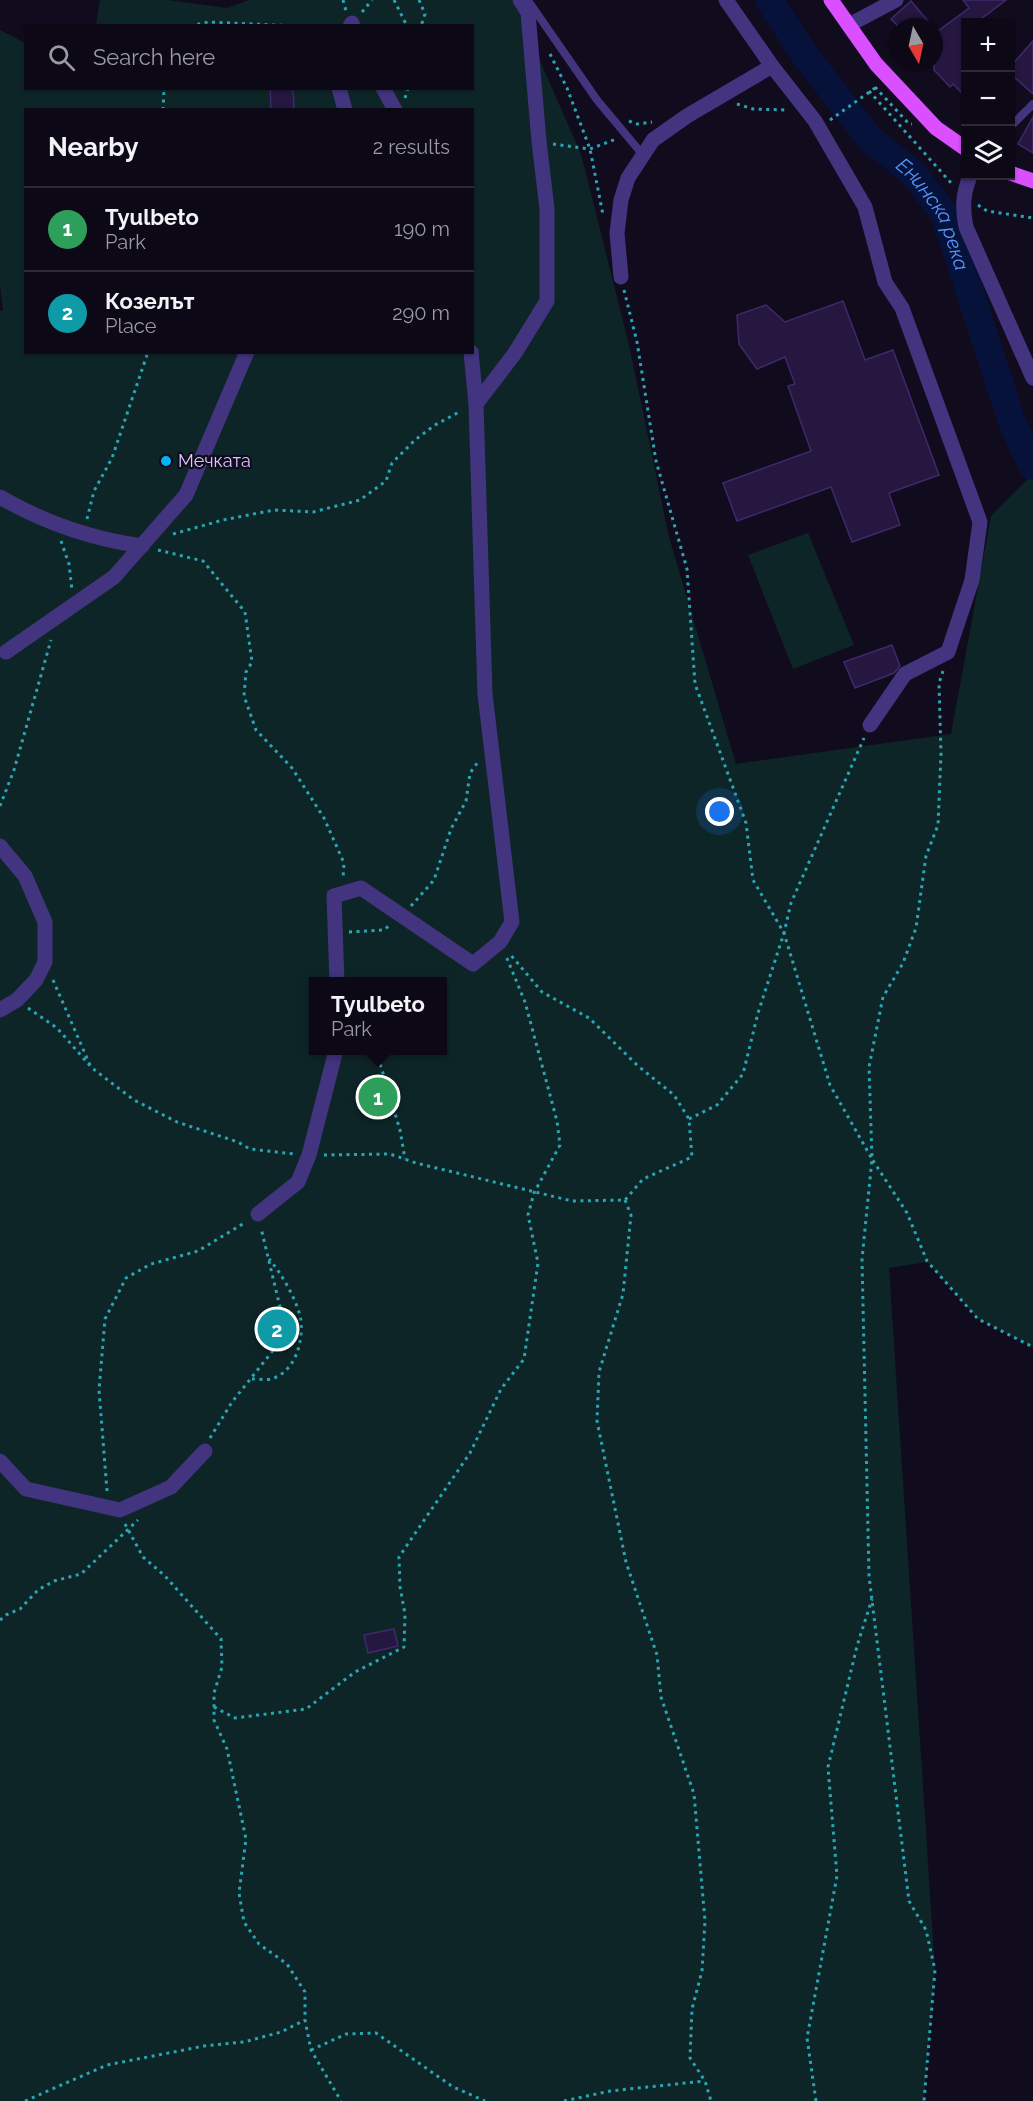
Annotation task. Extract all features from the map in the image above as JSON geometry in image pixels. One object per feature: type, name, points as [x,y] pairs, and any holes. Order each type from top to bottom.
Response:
[{"type":"main road","points":[[831,0],[876,64],[936,128],[961,146]]},
{"type":"main road","points":[[1015,175],[1033,182]]},
{"type":"street","points":[[476,404],[515,353],[547,301],[547,209],[528,13],[520,0]]},
{"type":"street","points":[[726,0],[772,66],[815,121],[865,207],[885,282],[902,308],[980,522],[972,580],[948,652],[905,674],[870,725]]},
{"type":"street","points":[[849,25],[896,0]]},
{"type":"street","points":[[621,277],[617,233],[621,200],[628,178],[653,140],[772,66]]},
{"type":"street","points":[[340,90],[344,108]]},
{"type":"street","points":[[386,90],[394,108]]},
{"type":"street","points":[[969,180],[963,196],[966,227],[1033,378]]},
{"type":"street","points":[[6,652],[114,577],[186,495],[246,354]]},
{"type":"street","points":[[337,977],[334,896],[361,888],[473,964],[500,942],[512,922],[485,694],[476,404],[471,354]]},
{"type":"street","points":[[0,496],[24,511],[107,541],[145,543]]},
{"type":"street","points":[[0,846],[25,876],[45,922],[45,962],[36,980],[17,1000],[0,1010]]},
{"type":"street","points":[[258,1214],[298,1182],[309,1155],[335,1055]]},
{"type":"street","points":[[0,1461],[26,1489],[114,1509],[171,1487],[205,1451]]},
{"type":"lane","points":[[528,0],[597,100],[643,154]]},
{"type":"lane","points":[[1012,126],[1033,104]]},
{"type":"path","points":[[394,0],[406,24]]},
{"type":"path","points":[[419,0],[425,14],[422,24]]},
{"type":"path","points":[[199,24],[208,22],[252,24]]},
{"type":"path","points":[[548,51],[567,88],[590,149],[604,221]]},
{"type":"path","points":[[718,98],[753,109],[793,111],[815,121],[832,120],[874,88]]},
{"type":"path","points":[[163,108],[164,90]]},
{"type":"path","points":[[869,91],[963,196],[987,211],[1033,218]]},
{"type":"path","points":[[539,141],[590,149],[660,121],[638,124],[620,117]]},
{"type":"path","points":[[621,277],[637,342],[656,461],[687,569],[694,684],[746,823],[753,880],[784,933],[830,1085],[872,1159],[907,1213],[927,1262],[978,1319],[1033,1347]]},
{"type":"path","points":[[82,532],[94,491],[112,458],[147,354]]},
{"type":"path","points":[[145,543],[223,520],[274,510],[313,512],[360,500],[386,482],[392,463],[415,440],[435,425],[476,404]]},
{"type":"path","points":[[0,806],[14,770],[53,630],[72,594],[69,564],[59,536],[44,518]]},
{"type":"path","points":[[145,543],[203,561],[245,612],[252,662],[246,672],[244,696],[256,730],[292,768],[324,818],[344,863],[341,894]]},
{"type":"path","points":[[924,2101],[935,1970],[926,1930],[909,1901],[869,1576],[862,1258],[872,1159],[868,1067],[883,997],[903,963],[916,928],[926,856],[938,825],[941,754],[939,683],[948,652]]},
{"type":"path","points":[[689,1119],[717,1105],[743,1074],[758,1013],[784,933],[791,903],[870,725]]},
{"type":"path","points":[[335,933],[384,930],[402,916],[434,880],[451,829],[466,801],[470,773],[491,742]]},
{"type":"path","points":[[17,1000],[57,1028],[92,1068],[134,1100],[177,1122],[238,1142],[250,1149],[309,1155],[390,1154],[572,1201],[625,1200],[643,1179],[692,1157],[689,1119],[674,1095],[639,1066],[589,1018],[542,992],[500,942]]},
{"type":"path","points":[[214,1707],[235,1718],[306,1709],[356,1672],[404,1647],[405,1614],[400,1587],[399,1557],[470,1453],[501,1389],[524,1359],[538,1263],[528,1215],[534,1193],[560,1145],[557,1121],[525,1002],[500,942]]},
{"type":"path","points":[[45,962],[92,1068]]},
{"type":"path","points":[[378,1055],[400,1130],[405,1159]]},
{"type":"path","points":[[625,1200],[632,1215],[623,1294],[599,1372],[597,1421],[626,1562],[657,1655],[660,1696],[694,1794],[705,1921],[702,1971],[692,2009],[690,2058],[705,2081],[711,2101]]},
{"type":"path","points":[[205,1451],[222,1418],[275,1348],[287,1336],[258,1214],[198,1251],[151,1264],[126,1278],[105,1319],[99,1390],[114,1509],[143,1557],[165,1576],[221,1639],[222,1667],[214,1693],[214,1720],[227,1749],[246,1839],[238,1893],[244,1922],[259,1944],[287,1965],[305,1992],[305,2020],[311,2050],[341,2101]]},
{"type":"path","points":[[252,1378],[270,1380],[285,1373],[295,1359],[301,1338],[301,1319],[280,1271],[267,1258]]},
{"type":"path","points":[[0,1620],[20,1609],[38,1590],[54,1581],[81,1574],[142,1515]]},
{"type":"path","points":[[816,2101],[807,2038],[837,1876],[828,1767],[857,1646],[873,1598]]},
{"type":"path","points":[[25,2101],[107,2065],[204,2046],[244,2042],[281,2032],[305,2020]]},
{"type":"path","points":[[311,2050],[346,2034],[376,2033],[453,2087],[486,2101]]},
{"type":"path","points":[[564,2101],[610,2091],[705,2081]]},
{"type":"green space","points":[[100,0],[168,0],[227,8],[249,0],[511,0],[519,13],[581,154],[629,345],[669,537],[736,764],[951,734],[991,516],[1033,474],[1033,1347],[978,1319],[927,1262],[889,1268],[935,1970],[924,2101],[0,2101],[0,311],[3,311],[0,284],[0,30],[24,42],[24,90],[474,90],[474,24],[96,24]]},
{"type":"green space","points":[[808,533],[854,645],[793,669],[748,555]]},
{"type":"building","points":[[963,0],[1006,0],[982,18],[961,18],[961,92],[953,84],[950,87],[936,72],[943,72],[943,27],[969,8]]},
{"type":"building","points":[[911,1],[925,18],[892,18]]},
{"type":"building","points":[[1033,41],[1033,94],[1015,78],[1015,61]]},
{"type":"building","points":[[270,90],[293,90],[294,108],[271,108]]},
{"type":"building","points":[[1033,117],[1033,153],[1018,144]]},
{"type":"building","points":[[843,301],[865,360],[893,350],[939,475],[889,493],[900,525],[852,542],[831,487],[737,521],[723,483],[811,451],[788,386],[795,384],[785,357],[757,369],[739,344],[737,315],[766,305],[785,322]]},
{"type":"building","points":[[892,645],[900,666],[894,673],[855,688],[844,662]]},
{"type":"building","points":[[394,1629],[398,1646],[368,1653],[364,1635]]},
{"type":"waterway","name":"Енинска река","points":[[769,0],[807,58],[870,139],[914,174],[945,215],[1013,425],[1033,466]]},
{"type":"place","name":"Мечката","points":[[166,461]]},
{"type":"place","name":"Tyulbeto","points":[[378,1097]]},
{"type":"place","name":"Козелът","points":[[277,1329]]}]
